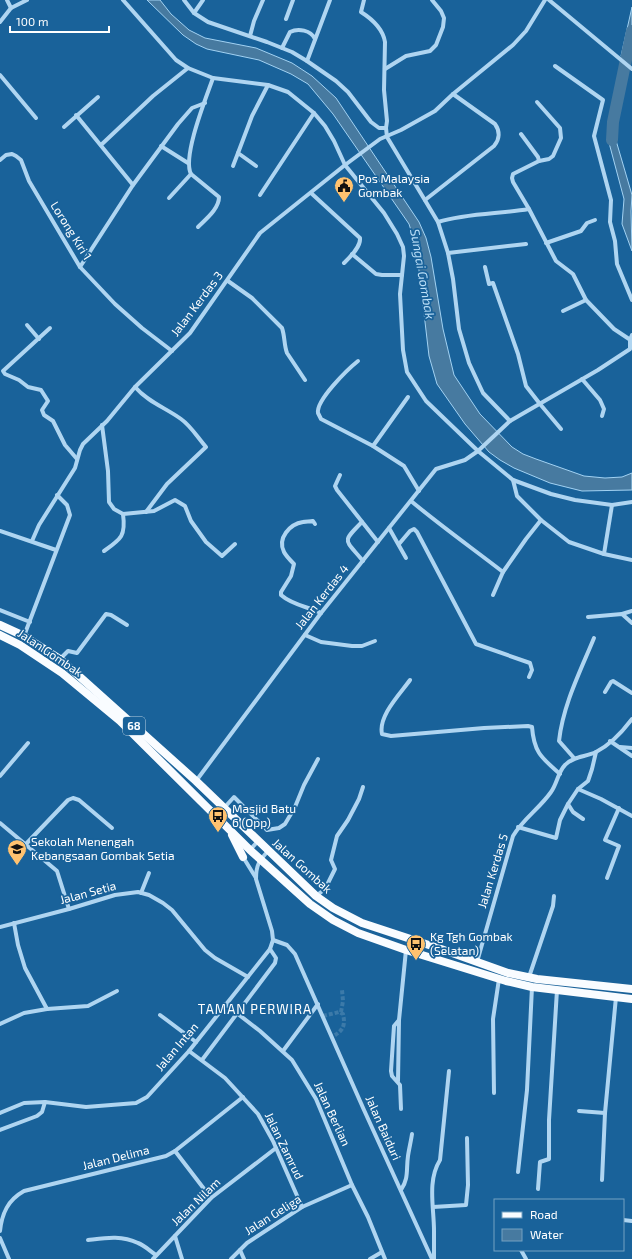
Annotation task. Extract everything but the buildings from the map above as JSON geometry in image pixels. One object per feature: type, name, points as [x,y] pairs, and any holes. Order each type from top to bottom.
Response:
[{"type":"main road","name":"Jalan Gombak","points":[[0,625],[24,636],[60,660],[196,781],[316,896],[332,908],[362,923],[508,973],[529,978],[632,989]]},
{"type":"main road","name":"Jalan Gombak","points":[[0,635],[20,645],[62,673],[120,722],[250,850],[310,904],[333,920],[358,933],[406,950],[499,979],[532,987],[632,999]]},
{"type":"main road","points":[[229,829],[243,857]]},
{"type":"street","points":[[7,0],[11,8]]},
{"type":"street","points":[[0,22],[11,8],[27,0]]},
{"type":"street","points":[[124,0],[176,60],[188,68],[213,78],[268,85],[288,92],[314,113],[330,134],[345,165],[384,213],[397,234],[402,247],[404,256],[400,294],[403,350],[407,372],[426,401],[513,480],[551,494],[575,500],[612,505],[632,502]]},
{"type":"street","points":[[184,0],[194,13],[208,22],[282,48],[307,61],[336,81],[348,92],[371,122],[379,128],[386,128]]},
{"type":"street","points":[[194,13],[203,0]]},
{"type":"street","points":[[250,36],[262,0]]},
{"type":"street","points":[[286,19],[293,0]]},
{"type":"street","points":[[307,61],[330,0]]},
{"type":"street","points":[[364,0],[361,12],[382,30],[386,42],[384,90],[387,121],[386,128],[388,137],[438,222],[448,253],[453,279],[459,329],[469,363],[483,393],[510,421]]},
{"type":"street","points":[[385,69],[406,56],[430,51],[436,45],[443,27],[444,18],[441,11],[432,0]]},
{"type":"street","points":[[388,137],[435,111],[512,45],[526,31],[545,0]]},
{"type":"street","points":[[549,0],[632,69]]},
{"type":"street","points":[[282,48],[292,30],[311,33],[316,39]]},
{"type":"street","points":[[555,66],[603,100],[594,136],[611,200],[610,222],[615,241],[617,264],[632,300]]},
{"type":"street","points":[[101,145],[153,96],[188,68]]},
{"type":"street","points":[[0,75],[36,118]]},
{"type":"street","points":[[198,228],[220,202],[220,197],[191,174],[188,163],[194,134],[213,78]]},
{"type":"street","points":[[233,166],[252,116],[268,85]]},
{"type":"street","points":[[425,200],[494,146],[498,140],[499,131],[496,124],[453,94]]},
{"type":"street","points":[[64,127],[98,97]]},
{"type":"street","points":[[537,102],[560,128],[562,138],[553,156],[549,159],[539,161],[536,164],[517,171],[513,174],[513,182],[556,261],[573,274],[586,300],[614,329],[631,341],[632,335]]},
{"type":"street","points":[[80,267],[133,185],[188,111],[194,106],[205,103]]},
{"type":"street","points":[[260,195],[314,113]]},
{"type":"street","points":[[76,115],[133,185]]},
{"type":"street","points":[[521,134],[538,157],[539,161]]},
{"type":"street","name":"Jalan Kerdas 3","points":[[32,542],[39,525],[74,468],[83,444],[102,425],[135,387],[190,333],[228,281],[260,233],[354,158],[380,139],[388,137]]},
{"type":"street","points":[[162,146],[188,163]]},
{"type":"street","points":[[238,153],[256,166]]},
{"type":"street","name":"Lorong Kiri 1","points":[[0,160],[6,155],[12,154],[21,160],[29,181],[80,267],[115,304],[142,328],[172,351]]},
{"type":"street","points":[[169,198],[191,174]]},
{"type":"street","points":[[311,193],[360,238],[359,246],[344,263]]},
{"type":"street","points":[[438,222],[451,218],[529,209]]},
{"type":"street","points":[[546,243],[581,231],[587,223],[594,220]]},
{"type":"street","points":[[448,253],[526,244]]},
{"type":"street","points":[[352,254],[376,274],[402,275]]},
{"type":"street","points":[[485,268],[489,284],[493,283],[518,354],[526,386],[561,429]]},
{"type":"street","points":[[228,281],[252,298],[282,328],[287,353],[305,380]]},
{"type":"street","points":[[563,311],[586,300]]},
{"type":"street","points":[[27,324],[39,339]]},
{"type":"street","points":[[50,328],[2,372],[19,380],[28,387],[41,390],[48,401],[42,410],[44,415],[52,421],[65,446],[77,459]]},
{"type":"street","name":"Jalan Kerdas 4","points":[[196,781],[321,613],[436,469],[465,460],[480,449],[510,421],[630,349],[631,341]]},
{"type":"street","points":[[358,361],[348,369],[320,404],[318,412],[321,419],[373,446],[404,466],[419,491]]},
{"type":"street","points":[[582,379],[602,404],[604,409],[602,416]]},
{"type":"street","points":[[135,387],[141,394],[183,421],[206,447],[167,484],[146,512]]},
{"type":"street","points":[[373,446],[408,397]]},
{"type":"street","points":[[102,425],[108,472],[109,502],[114,509],[122,514],[154,511],[175,500],[185,506],[191,520],[206,542],[222,556],[235,544]]},
{"type":"street","points":[[340,475],[334,486],[336,490],[378,542]]},
{"type":"street","points":[[513,480],[517,496],[542,520],[569,542],[604,554],[632,560]]},
{"type":"street","points":[[24,636],[70,515],[67,505],[57,495]]},
{"type":"street","points":[[411,501],[503,572]]},
{"type":"street","points":[[604,554],[612,505]]},
{"type":"street","points":[[104,551],[120,539],[124,526],[122,514]]},
{"type":"street","points":[[493,595],[503,572],[526,539],[542,520]]},
{"type":"street","points":[[315,524],[313,522],[303,522],[294,525],[287,530],[282,539],[284,553],[294,564],[281,595],[286,600],[311,608],[321,613]]},
{"type":"street","points":[[362,522],[347,539],[348,543],[363,561]]},
{"type":"street","points":[[389,528],[406,558]]},
{"type":"street","points":[[399,544],[410,531],[414,529],[417,532],[476,644],[530,663],[532,670],[529,678]]},
{"type":"street","points":[[0,532],[56,550]]},
{"type":"street","points":[[0,610],[30,622]]},
{"type":"street","points":[[588,617],[622,614],[632,611]]},
{"type":"street","points":[[60,660],[68,651],[77,654],[106,614],[111,615],[127,625]]},
{"type":"street","points":[[622,614],[632,623]]},
{"type":"street","points":[[305,635],[320,642],[352,646],[362,646],[375,641]]},
{"type":"street","points":[[594,638],[568,698],[563,716],[559,741],[574,758],[596,752],[626,727],[632,719]]},
{"type":"street","points":[[410,680],[390,706],[380,727],[382,734],[391,736],[484,728],[528,726],[532,727],[534,745],[538,753],[560,774]]},
{"type":"street","points":[[605,692],[613,681],[632,693]]},
{"type":"street","points":[[610,741],[632,756]]},
{"type":"street","points":[[0,776],[28,743]]},
{"type":"street","points":[[619,747],[632,748]]},
{"type":"street","points":[[518,827],[556,838],[560,820],[568,804],[578,789],[588,781],[596,752]]},
{"type":"street","name":"Jalan Kerdas 5","points":[[477,962],[512,836],[518,827],[552,791],[565,765],[574,758]]},
{"type":"street","points":[[224,808],[234,798],[267,830],[279,828],[284,824],[295,807],[304,785],[318,759]]},
{"type":"street","points":[[316,896],[325,889],[335,869],[331,860],[337,836],[351,815],[363,787]]},
{"type":"street","points":[[578,789],[619,808],[632,816]]},
{"type":"street","points":[[26,845],[68,800],[73,798],[79,800],[112,828]]},
{"type":"street","points":[[568,804],[573,812],[583,819]]},
{"type":"street","points":[[608,878],[619,846],[605,840],[619,808]]},
{"type":"street","points":[[0,823],[57,871],[69,909]]},
{"type":"street","points":[[258,841],[243,857],[256,879],[272,931],[273,940]]},
{"type":"street","points":[[256,879],[256,867],[268,851]]},
{"type":"street","points":[[142,893],[149,873]]},
{"type":"street","name":"Jalan Setia","points":[[0,927],[69,909],[114,895],[142,893],[149,895],[172,910],[205,950],[248,977]]},
{"type":"street","points":[[529,978],[553,906],[554,896]]},
{"type":"street","points":[[14,923],[18,945],[25,968],[47,1009]]},
{"type":"street","name":"Jalan Intan","points":[[0,1113],[24,1103],[45,1102],[86,1107],[136,1103],[147,1097],[189,1051],[270,949],[273,940]]},
{"type":"street","name":"Jalan Baiduri","points":[[273,940],[287,944],[295,954],[433,1259]]},
{"type":"street","points":[[202,1060],[275,963],[276,958],[270,949]]},
{"type":"street","points":[[401,1109],[400,1085],[392,1076],[391,1071],[394,1026],[398,1020],[406,950]]},
{"type":"street","points":[[494,1092],[493,1019],[499,979]]},
{"type":"street","points":[[518,1172],[527,1090],[532,987]]},
{"type":"street","points":[[538,1189],[540,1162],[549,1159],[549,1120],[557,990]]},
{"type":"street","points":[[0,1024],[24,1012],[88,1006],[117,991]]},
{"type":"street","points":[[602,1180],[605,1113],[616,997]]},
{"type":"street","name":"Jalan Berlian","points":[[225,1004],[260,1031],[292,1060],[316,1099],[352,1185],[386,1259]]},
{"type":"street","points":[[283,1051],[318,1004]]},
{"type":"street","points":[[160,1015],[196,1042]]},
{"type":"street","name":"Jalan Zamrud","points":[[189,1051],[226,1078],[258,1114],[276,1148],[302,1206]]},
{"type":"street","points":[[433,1259],[432,1195],[434,1169],[440,1160],[449,1071]]},
{"type":"street","name":"Jalan Delima","points":[[0,1231],[3,1216],[12,1199],[24,1191],[166,1156],[175,1151],[243,1097]]},
{"type":"street","points":[[0,1130],[37,1116],[42,1112],[45,1102]]},
{"type":"street","points":[[579,1111],[605,1113]]},
{"type":"street","points":[[401,1190],[406,1183],[412,1134]]},
{"type":"street","points":[[433,1207],[466,1204],[468,1185],[467,1138]]},
{"type":"street","name":"Jalan Nilam","points":[[152,1259],[211,1198],[276,1148]]},
{"type":"street","points":[[175,1151],[211,1198]]},
{"type":"street","name":"Jalan Geliga","points":[[231,1259],[247,1243],[302,1206],[352,1185]]},
{"type":"street","points":[[175,1236],[182,1259]]},
{"type":"street","points":[[88,1240],[113,1237],[127,1239],[139,1243],[156,1255]]},
{"type":"street","points":[[0,1238],[9,1259]]},
{"type":"street","points":[[240,1250],[244,1259]]},
{"type":"street","points":[[370,1259],[382,1252]]},
{"type":"water","name":"Sungai Gombak","points":[[147,0],[160,0],[171,14],[189,30],[205,38],[256,48],[292,63],[312,76],[336,98],[419,222],[426,238],[431,257],[443,329],[454,375],[480,414],[512,447],[523,454],[584,476],[605,478],[622,477],[632,473],[632,490],[582,491],[550,483],[514,468],[489,452],[465,424],[437,384],[429,356],[418,262],[409,224],[333,114],[308,84],[291,74],[259,60],[207,49],[196,44],[183,35]]},
{"type":"water","points":[[632,7],[632,47],[629,61],[621,56]]},
{"type":"water","points":[[610,124],[615,124],[615,137],[632,195],[632,251],[622,224],[624,199],[608,139]]},
{"type":"waterway","points":[[612,140],[613,122],[632,31]]},
{"type":"tunnel","points":[[341,1012],[343,1001],[342,990]]},
{"type":"tunnel","points":[[323,1016],[339,1012],[343,1014],[344,1022],[342,1028],[332,1037]]},
{"type":"place","name":"Pos Malaysia Gombak","points":[[344,203]]},
{"type":"place","name":"Masjid Batu 6 (Opp)","points":[[218,833]]},
{"type":"place","name":"Sekolah Menengah Kebangsaan Gombak Setia","points":[[17,866]]},
{"type":"place","name":"Kg Tgh Gombak (Selatan)","points":[[416,961]]},
{"type":"district","name":"TAMAN PERWIRA","points":[[255,1009]]}]
